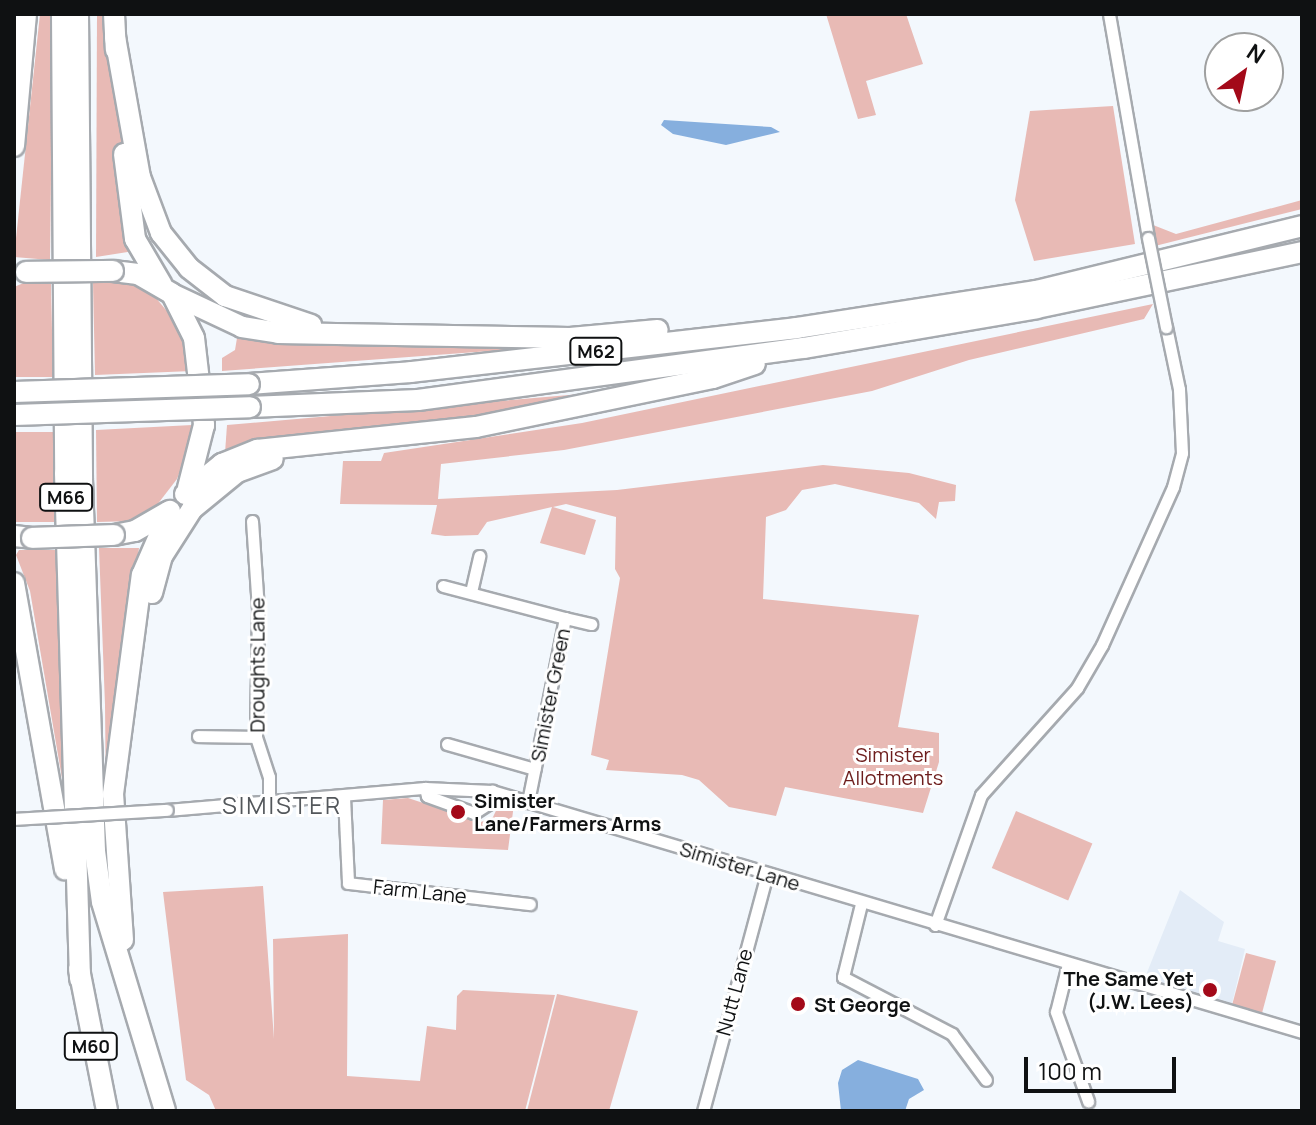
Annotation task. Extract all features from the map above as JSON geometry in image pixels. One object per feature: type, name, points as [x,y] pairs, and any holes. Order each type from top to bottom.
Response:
[{"type":"highway","points":[[14,146],[26,14]]},
{"type":"highway","name":"M66","points":[[62,14],[65,473],[80,979]]},
{"type":"highway","name":"M66","points":[[78,14],[83,527],[91,777],[102,902]]},
{"type":"highway","points":[[114,14],[131,225],[141,254],[168,290],[194,338],[202,376],[202,448],[185,494]]},
{"type":"highway","points":[[115,37],[149,209],[189,268],[225,296],[264,313],[386,335]]},
{"type":"highway","points":[[14,99],[21,64]]},
{"type":"highway","name":"M62","points":[[14,392],[249,384],[411,372],[796,328],[1036,291],[1302,226]]},
{"type":"highway","name":"M62","points":[[14,415],[418,400],[804,348],[1037,308],[1302,252]]},
{"type":"highway","points":[[20,273],[113,271],[138,274],[260,331],[570,338],[750,323],[845,307],[941,305]]},
{"type":"highway","points":[[23,537],[114,535],[142,528],[170,511],[185,494],[222,464],[257,450],[476,427],[713,378],[804,348]]},
{"type":"highway","points":[[120,736],[162,556],[192,509],[221,482],[254,464],[387,438]]},
{"type":"highway","points":[[133,1015],[114,838],[120,736],[142,575],[170,511]]},
{"type":"highway","points":[[14,583],[54,800],[80,979]]},
{"type":"highway","points":[[14,645],[54,800]]},
{"type":"highway","name":"M60","points":[[102,902],[133,1015],[165,1111]]},
{"type":"highway","name":"M60","points":[[80,979],[107,1111]]},
{"type":"street","points":[[935,925],[981,795],[1077,688],[1102,645],[1173,487],[1182,453],[1179,389],[1148,238],[1109,14]]},
{"type":"street","name":"Droughts Lane","points":[[252,521],[258,608],[256,737],[269,777],[269,805]]},
{"type":"street","points":[[471,592],[479,556]]},
{"type":"street","name":"Simister Green","points":[[443,586],[565,618],[528,802]]},
{"type":"street","points":[[565,618],[591,624]]},
{"type":"street","points":[[198,736],[256,737]]},
{"type":"street","points":[[447,744],[535,769]]},
{"type":"street","points":[[425,788],[427,796],[474,813],[488,804],[492,791]]},
{"type":"street","name":"Simister Lane","points":[[14,819],[269,805],[425,788],[492,791],[861,904],[1302,1032]]},
{"type":"street","name":"Farm Lane","points":[[344,797],[348,883],[530,904]]},
{"type":"street","name":"Nutt Lane","points":[[703,1111],[767,874]]},
{"type":"street","points":[[861,904],[843,977],[952,1034],[986,1080]]},
{"type":"street","points":[[1068,964],[1056,1012],[1088,1101]]},
{"type":"shaded area","points":[[1180,890],[1224,922],[1218,941],[1245,949],[1231,1008],[1144,980]]},
{"type":"green space","points":[[40,14],[53,14],[50,260],[14,257]]},
{"type":"green space","points":[[97,14],[109,14],[134,251],[96,257]]},
{"type":"green space","points":[[826,14],[906,14],[923,64],[866,81],[876,115],[858,119]]},
{"type":"green space","points":[[1113,106],[1135,244],[1034,261],[1015,200],[1030,111]]},
{"type":"green space","points":[[1302,200],[1302,209],[1151,247],[1148,223],[1176,234]]},
{"type":"green space","points":[[26,282],[51,284],[53,377],[14,377],[14,287]]},
{"type":"green space","points":[[131,282],[156,298],[176,322],[192,371],[95,375],[93,283]]},
{"type":"green space","name":"Simister Allotments","points":[[1153,304],[1144,319],[969,360],[872,391],[564,450],[441,464],[438,499],[617,490],[823,465],[909,473],[956,485],[955,501],[939,502],[936,519],[919,503],[835,484],[802,490],[786,510],[766,517],[763,599],[919,615],[898,727],[939,733],[939,762],[923,813],[785,787],[776,816],[729,807],[699,780],[682,775],[606,770],[609,760],[591,755],[620,578],[615,569],[616,517],[566,504],[553,507],[596,520],[585,555],[540,543],[552,507],[487,522],[478,535],[445,536],[431,534],[437,505],[340,504],[343,461],[381,461],[384,453],[582,423]]},
{"type":"green space","points":[[237,338],[531,348],[222,371],[222,358],[235,350]]},
{"type":"green space","points":[[592,393],[593,399],[225,453],[227,425]]},
{"type":"green space","points":[[192,425],[191,443],[177,479],[150,514],[135,521],[97,522],[96,430]]},
{"type":"green space","points":[[14,432],[54,432],[54,522],[14,522]]},
{"type":"green space","points":[[99,548],[139,548],[106,805],[105,705]]},
{"type":"green space","points":[[19,550],[58,550],[64,790],[30,591],[16,555]]},
{"type":"green space","points":[[408,798],[481,822],[493,817],[501,800],[514,804],[508,850],[381,844],[383,800]]},
{"type":"green space","points":[[1016,811],[1092,843],[1068,901],[992,868]]},
{"type":"green space","points":[[263,886],[274,1039],[273,939],[348,934],[347,1076],[420,1081],[427,1026],[456,1030],[457,996],[463,990],[555,995],[525,1111],[216,1111],[209,1095],[186,1080],[163,892]]},
{"type":"green space","points":[[1246,953],[1276,961],[1262,1014],[1232,1006]]},
{"type":"green space","points":[[557,994],[638,1011],[609,1111],[527,1111]]},
{"type":"water","points":[[664,120],[771,127],[780,132],[726,145],[673,134],[661,125]]},
{"type":"water","points":[[858,1060],[918,1079],[924,1090],[909,1099],[905,1111],[841,1111],[838,1083],[842,1070]]},
{"type":"place","name":"Simister Lane/Farmers Arms","points":[[458,812]]},
{"type":"place","name":"The Same Yet (J.W. Lees)","points":[[1210,990]]},
{"type":"place","name":"St George","points":[[798,1004]]},
{"type":"district","name":"SIMISTER","points":[[282,805]]}]
